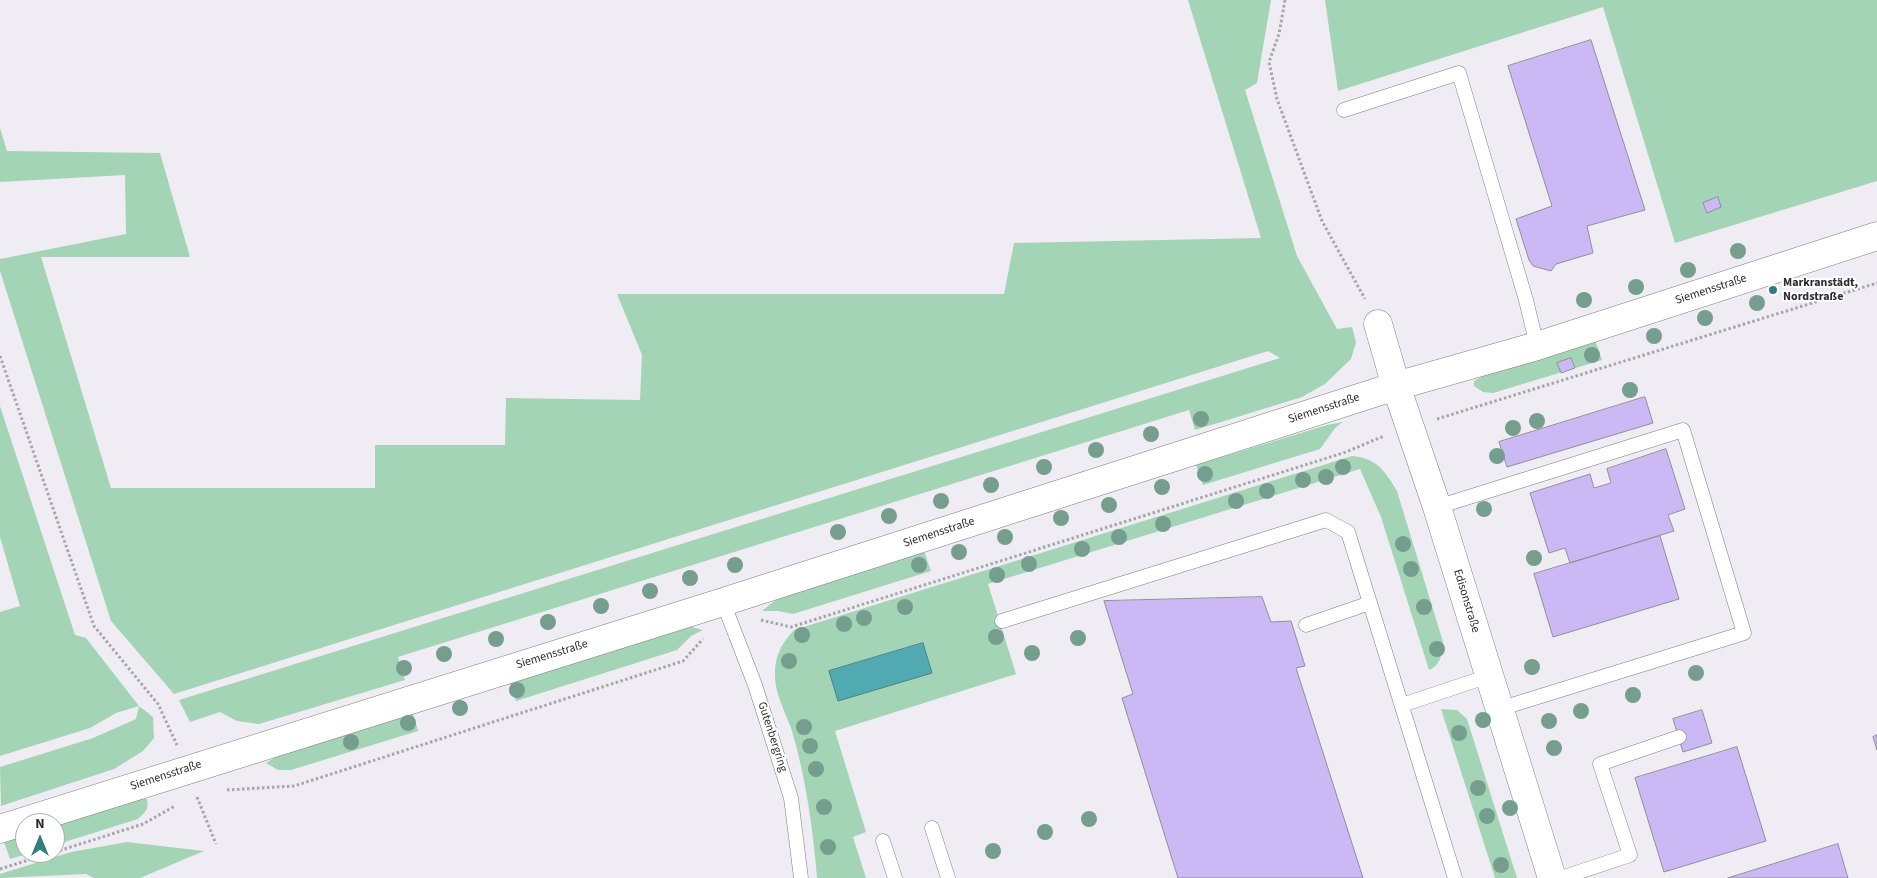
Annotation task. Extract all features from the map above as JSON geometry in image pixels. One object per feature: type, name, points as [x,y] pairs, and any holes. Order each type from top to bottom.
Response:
[{"type":"street","name":"Siemensstraße","points":[[0,829],[723,602],[1396,386],[1538,346],[1877,236]]},
{"type":"street","name":"Edisonstraße","points":[[1378,324],[1552,878]]},
{"type":"lane","points":[[1344,110],[1459,73],[1538,346]]},
{"type":"lane","points":[[1436,507],[1683,430],[1744,633],[1499,709]]},
{"type":"lane","points":[[1002,622],[1326,520],[1348,532],[1455,878]]},
{"type":"lane","name":"Gutenbergring","points":[[723,602],[755,685],[791,798],[801,878]]},
{"type":"lane","points":[[1306,625],[1370,603]]},
{"type":"lane","points":[[1402,705],[1489,676]]},
{"type":"lane","points":[[1561,878],[1630,855],[1600,764],[1679,737]]},
{"type":"lane","points":[[932,828],[948,878]]},
{"type":"lane","points":[[883,841],[895,878]]},
{"type":"path","points":[[1285,0],[1280,34],[1269,62],[1277,98],[1322,221],[1378,324]]},
{"type":"path","points":[[1439,418],[1877,283]]},
{"type":"path","points":[[0,356],[94,626],[158,704],[187,770],[216,844]]},
{"type":"path","points":[[0,869],[19,863]]},
{"type":"green space","points":[[1188,0],[1271,0],[1257,83],[1245,90],[1297,256],[1337,329],[1352,327],[1356,342],[1351,359],[1325,384],[1302,397],[1195,430],[1189,410],[398,657],[405,680],[259,724],[237,721],[220,712],[190,722],[179,700],[1280,358],[1268,351],[174,694],[111,621],[0,271],[0,259],[126,234],[125,175],[0,182],[0,128],[7,151],[160,153],[190,257],[41,257],[111,488],[375,488],[375,445],[505,445],[506,398],[640,400],[642,355],[617,294],[1004,294],[1014,243],[1261,238]]},
{"type":"green space","points":[[1325,0],[1877,0],[1877,181],[1675,243],[1603,7],[1338,91]]},
{"type":"green space","points":[[1595,340],[1602,360],[1493,393],[1483,392],[1474,386],[1474,381],[1490,372]]},
{"type":"green space","points":[[0,406],[75,635],[86,638],[139,706],[116,713],[90,728],[0,756],[0,612],[20,606],[0,537]]},
{"type":"green space","points":[[1343,422],[1335,428],[1320,449],[1203,485],[1196,465],[1327,425]]},
{"type":"green space","points":[[1352,456],[1361,457],[1374,463],[1384,472],[1397,491],[1443,642],[1440,659],[1433,668],[1429,670],[1381,517],[1360,469],[988,584],[1016,674],[835,731],[866,832],[853,837],[866,878],[817,878],[811,823],[801,767],[792,731],[778,695],[775,680],[775,667],[778,655],[794,630]]},
{"type":"green space","points":[[924,551],[931,571],[793,614],[778,611],[762,611],[786,595]]},
{"type":"green space","points":[[692,627],[703,630],[691,636],[677,650],[516,701],[509,681],[673,628]]},
{"type":"green space","points":[[139,706],[153,717],[154,738],[143,751],[114,769],[1,806],[0,767],[93,738],[136,719]]},
{"type":"green space","points":[[1441,709],[1457,710],[1467,719],[1517,878],[1495,878]]},
{"type":"green space","points":[[412,710],[418,731],[291,770],[278,770],[266,763],[279,755]]},
{"type":"green space","points":[[128,799],[147,799],[146,810],[138,819],[65,842],[65,820]]},
{"type":"green space","points":[[15,835],[15,858],[10,859],[3,839]]},
{"type":"green space","points":[[127,842],[204,851],[140,878],[94,878],[86,874],[0,878],[0,874],[36,863],[65,863],[65,854]]},
{"type":"water","points":[[923,643],[932,673],[838,701],[829,671]]},
{"type":"building","points":[[1591,40],[1645,210],[1587,226],[1593,253],[1556,264],[1551,271],[1533,266],[1529,260],[1516,219],[1552,206],[1508,66]]},
{"type":"building","points":[[1718,197],[1721,207],[1707,213],[1703,203]]},
{"type":"building","points":[[1571,358],[1575,368],[1561,373],[1557,363]]},
{"type":"building","points":[[1645,397],[1653,423],[1507,467],[1499,442]]},
{"type":"building","points":[[1666,449],[1685,509],[1668,515],[1674,531],[1570,563],[1565,548],[1549,553],[1530,493],[1590,474],[1594,488],[1611,483],[1607,469]]},
{"type":"building","points":[[1660,536],[1679,599],[1553,637],[1534,574]]},
{"type":"building","points":[[1262,597],[1271,622],[1291,621],[1305,666],[1296,668],[1363,878],[1178,878],[1122,698],[1133,694],[1104,601]]},
{"type":"building","points":[[1702,710],[1712,743],[1683,752],[1673,719]]},
{"type":"building","points":[[1877,735],[1877,750],[1873,737]]},
{"type":"building","points":[[1737,747],[1766,841],[1664,872],[1635,778]]},
{"type":"building","points":[[1838,844],[1848,878],[1728,878]]},
{"type":"place","name":"Markranstädt, Nordstraße","points":[[1773,290]]}]
